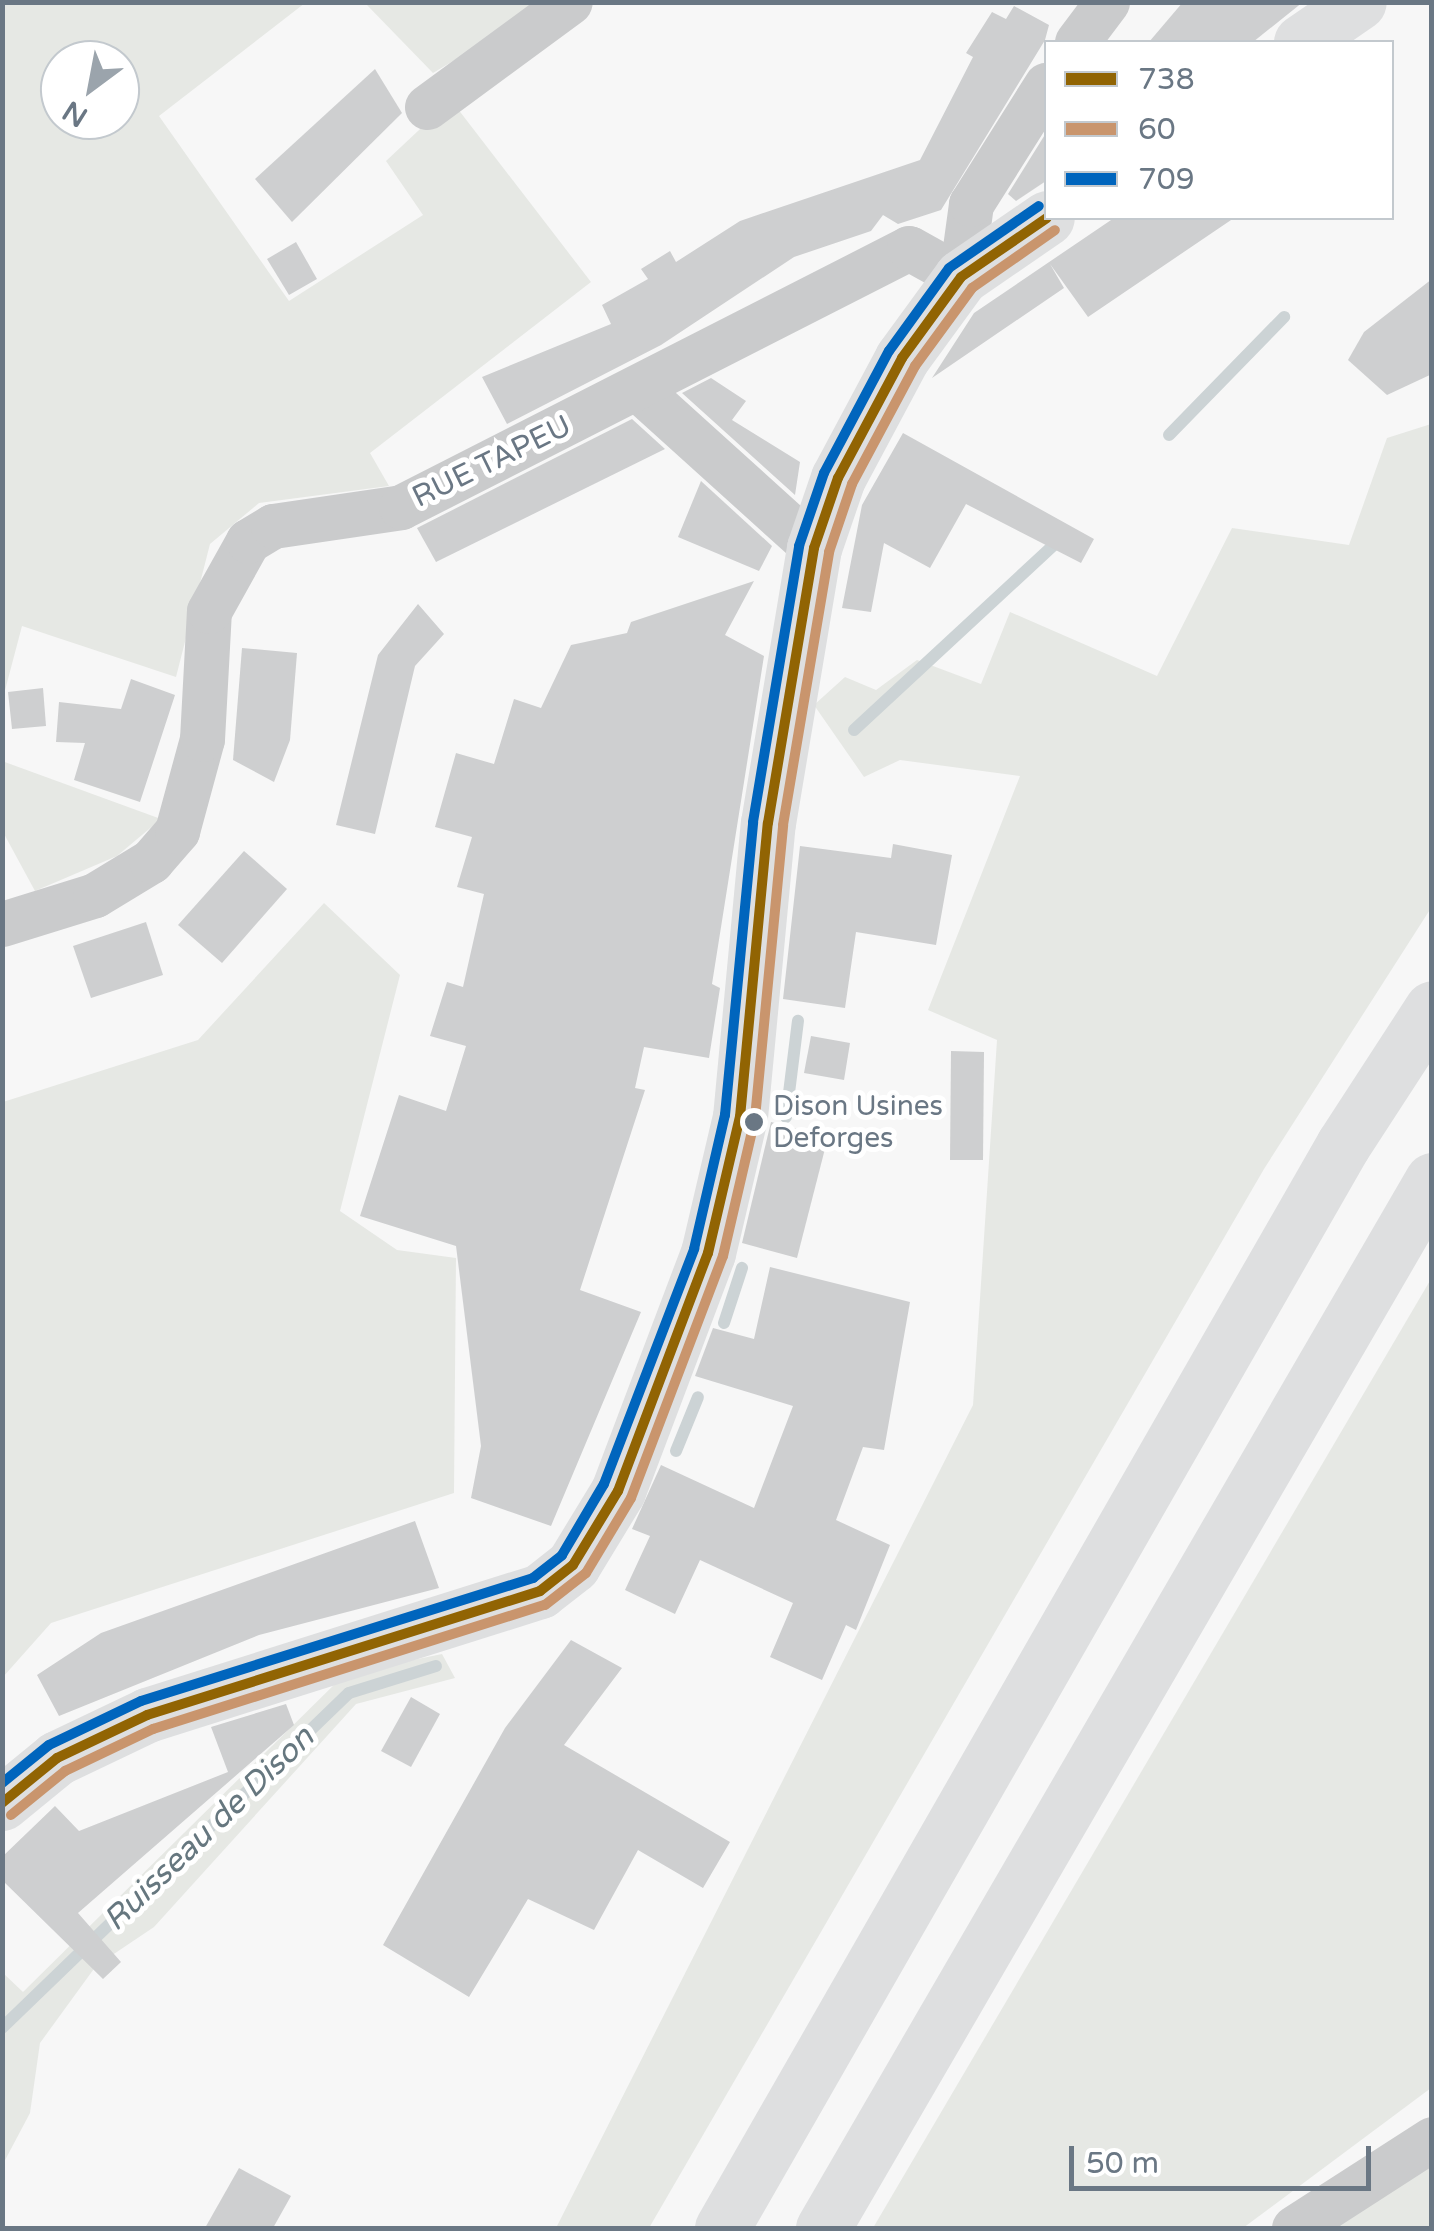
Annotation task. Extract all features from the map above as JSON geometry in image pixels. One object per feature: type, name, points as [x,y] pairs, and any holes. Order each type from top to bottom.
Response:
[{"type":"main road","points":[[1304,40],[1358,2]]},
{"type":"main road","points":[[2,1803],[57,1758],[147,1715],[540,1591],[573,1565],[625,1473],[708,1254],[736,1134],[768,823],[814,548],[838,478],[893,375],[961,277],[1045,220]]},
{"type":"main road","points":[[722,2228],[1343,1145],[1432,1008]]},
{"type":"main road","points":[[823,2228],[1432,1180]]},
{"type":"street","points":[[427,108],[570,2]]},
{"type":"street","points":[[1078,40],[1107,2]]},
{"type":"street","points":[[961,277],[971,204],[1044,88]]},
{"type":"street","name":"RUE TAPEU","points":[[2,924],[95,895],[151,861],[176,831],[202,739],[209,611],[248,540],[273,526],[401,507],[909,248],[961,277]]},
{"type":"street","points":[[638,389],[814,548]]},
{"type":"street","points":[[1294,2228],[1432,2139]]},
{"type":"shaded area","points":[[3,3],[305,3],[159,116],[289,301],[423,215],[386,161],[451,100],[591,282],[370,453],[389,486],[259,503],[210,544],[176,677],[22,626],[3,698]]},
{"type":"shaded area","points":[[365,3],[550,3],[433,73]]},
{"type":"shaded area","points":[[1431,424],[1431,908],[1264,1169],[649,2228],[556,2228],[973,1405],[997,1040],[928,1010],[1020,776],[900,760],[864,777],[814,705],[845,677],[876,690],[917,660],[981,684],[1010,612],[1157,676],[1232,528],[1349,545],[1387,438]]},
{"type":"shaded area","points":[[2,761],[161,819],[117,856],[35,891],[3,832]]},
{"type":"shaded area","points":[[324,903],[400,975],[340,1211],[397,1250],[456,1258],[454,1493],[51,1623],[3,1677],[3,1102],[198,1040]]},
{"type":"shaded area","points":[[1431,1279],[1431,2088],[1243,2228],[873,2228]]},
{"type":"shaded area","points":[[442,1654],[455,1678],[356,1704],[154,1927],[96,1966],[40,2043],[30,2113],[3,2164],[3,1973],[23,1992],[345,1674]]},
{"type":"shaded area","points":[[1431,2156],[1431,2228],[1326,2228]]},
{"type":"building","points":[[1183,2],[1303,2],[1256,40],[1151,40]]},
{"type":"building","points":[[1014,6],[1049,25],[1045,40],[941,210],[898,224],[883,215],[871,231],[794,257],[661,345],[507,424],[482,377],[611,324],[602,305],[648,279],[641,269],[670,251],[676,262],[740,221],[920,160],[973,57],[966,53],[992,12],[1006,19]]},
{"type":"building","points":[[375,69],[402,113],[292,222],[255,179]]},
{"type":"building","points":[[1044,136],[1044,182],[1016,201],[1008,194]]},
{"type":"building","points":[[1111,220],[1231,220],[1088,317],[1050,264],[1064,288],[932,378],[974,313]]},
{"type":"building","points":[[296,242],[317,279],[289,295],[267,259]]},
{"type":"building","points":[[1432,279],[1432,374],[1387,395],[1348,360],[1364,332]]},
{"type":"building","points":[[711,378],[746,401],[732,420],[800,462],[795,495],[682,393]]},
{"type":"building","points":[[632,419],[665,449],[436,562],[417,528]]},
{"type":"building","points":[[903,433],[1094,539],[1081,563],[966,504],[930,568],[884,543],[871,612],[842,608],[862,505]]},
{"type":"building","points":[[701,481],[772,546],[759,571],[678,537]]},
{"type":"building","points":[[754,581],[725,635],[764,656],[712,984],[720,988],[709,1058],[644,1047],[635,1088],[645,1090],[580,1290],[641,1312],[551,1526],[471,1498],[481,1446],[456,1246],[360,1216],[399,1095],[446,1111],[466,1046],[430,1036],[447,982],[463,987],[484,894],[457,887],[472,837],[435,827],[456,753],[494,764],[514,699],[541,708],[571,645],[627,633],[631,622]]},
{"type":"building","points":[[418,604],[444,634],[415,666],[375,834],[336,825],[378,655]]},
{"type":"building","points":[[242,648],[297,653],[290,740],[274,782],[233,760]]},
{"type":"building","points":[[131,679],[175,695],[140,802],[74,780],[85,743],[56,742],[59,702],[121,709]]},
{"type":"building","points":[[43,688],[46,726],[12,729],[8,692]]},
{"type":"building","points":[[893,844],[952,855],[936,945],[856,932],[845,1008],[783,999],[800,846],[891,858]]},
{"type":"building","points":[[244,851],[287,889],[222,963],[178,925]]},
{"type":"building","points":[[146,922],[163,975],[91,998],[73,946]]},
{"type":"building","points":[[811,1036],[850,1043],[844,1080],[804,1073]]},
{"type":"building","points":[[951,1051],[984,1052],[983,1160],[950,1160]]},
{"type":"building","points":[[771,1122],[828,1137],[797,1258],[742,1243]]},
{"type":"building","points":[[770,1267],[910,1302],[884,1450],[863,1447],[836,1520],[890,1545],[856,1630],[846,1625],[822,1680],[770,1657],[793,1603],[700,1560],[675,1614],[625,1590],[650,1536],[632,1529],[661,1465],[754,1508],[793,1406],[695,1376],[713,1328],[754,1339]]},
{"type":"building","points":[[415,1521],[439,1588],[259,1635],[59,1716],[37,1675],[101,1633]]},
{"type":"building","points":[[571,1640],[622,1668],[564,1745],[730,1842],[703,1888],[638,1850],[594,1930],[528,1899],[469,1997],[383,1945],[505,1728]]},
{"type":"building","points":[[411,1697],[440,1714],[411,1767],[381,1751]]},
{"type":"building","points":[[286,1704],[294,1725],[78,1913],[121,1962],[103,1979],[2,1880],[2,1857],[55,1806],[79,1831],[228,1772],[211,1727]]},
{"type":"building","points":[[239,2168],[291,2196],[273,2228],[205,2228]]},
{"type":"waterway","name":"Ruisseau de Dison","points":[[1169,435],[1284,317]]},
{"type":"waterway","name":"Ruisseau de Dison","points":[[854,730],[1061,538]]},
{"type":"waterway","name":"Ruisseau de Dison","points":[[786,1117],[798,1021]]},
{"type":"waterway","name":"Ruisseau de Dison","points":[[724,1323],[742,1268]]},
{"type":"waterway","name":"Ruisseau de Dison","points":[[676,1451],[698,1397]]},
{"type":"waterway","name":"Ruisseau de Dison","points":[[2,2028],[349,1693],[436,1666]]},
{"type":"transit line","name":"709","points":[[2,1783],[49,1745],[141,1701],[533,1578],[562,1555],[604,1484],[694,1249],[725,1115],[753,822],[799,546],[824,473],[889,351],[949,268],[1039,206]]},
{"type":"transit line","name":"738","points":[[2,1803],[57,1758],[147,1715],[540,1591],[573,1565],[618,1491],[708,1253],[740,1117],[768,823],[814,548],[838,478],[902,358],[961,277],[1044,220]]},
{"type":"transit line","name":"60","points":[[11,1815],[65,1771],[153,1729],[545,1605],[586,1573],[631,1498],[723,1256],[755,1118],[783,825],[829,552],[852,484],[915,366],[972,288],[1055,230]]},
{"type":"place","name":"Dison Usines Deforges","points":[[754,1122]]}]
